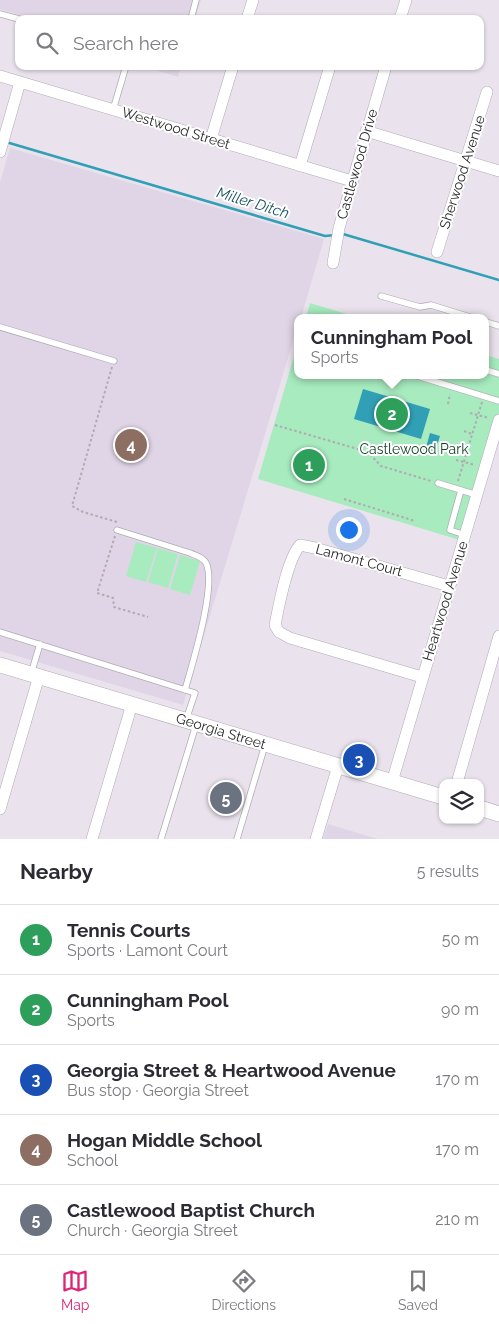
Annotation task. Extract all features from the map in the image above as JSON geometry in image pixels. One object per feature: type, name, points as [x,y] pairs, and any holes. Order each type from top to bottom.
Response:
[{"type":"main road","name":"Georgia Street","points":[[0,665],[439,796]]},
{"type":"main road","points":[[484,809],[499,814]]},
{"type":"street","points":[[249,15],[253,0]]},
{"type":"street","points":[[401,15],[406,0]]},
{"type":"street","points":[[211,139],[232,70]]},
{"type":"street","points":[[300,166],[329,70]]},
{"type":"street","name":"Castlewood Drive","points":[[333,263],[337,233],[385,70]]},
{"type":"street","name":"Westwood Street","points":[[0,76],[352,181]]},
{"type":"street","points":[[2,144],[20,82]]},
{"type":"street","name":"Sherwood Avenue","points":[[437,252],[487,92]]},
{"type":"street","points":[[366,131],[499,171]]},
{"type":"street","name":"Heartwood Avenue","points":[[392,782],[499,421]]},
{"type":"street","name":"Lamont Court","points":[[422,677],[290,638],[279,632],[275,625],[289,568],[294,552],[300,545],[449,586]]},
{"type":"street","points":[[458,779],[499,636]]},
{"type":"street","points":[[0,808],[35,675]]},
{"type":"street","points":[[92,839],[132,704]]},
{"type":"street","points":[[316,839],[338,766]]},
{"type":"lane","points":[[192,15],[196,0]]},
{"type":"lane","points":[[0,14],[15,18]]},
{"type":"lane","points":[[113,110],[125,70]]},
{"type":"lane","points":[[381,296],[420,307],[431,305],[460,314]]},
{"type":"lane","points":[[0,327],[114,361]]},
{"type":"lane","points":[[427,379],[499,401]]},
{"type":"lane","points":[[438,483],[477,495]]},
{"type":"lane","points":[[459,489],[450,530],[465,534]]},
{"type":"lane","points":[[117,530],[190,553],[201,558],[206,563],[208,578],[202,630],[185,690]]},
{"type":"lane","points":[[0,632],[195,693],[191,722],[161,839]]},
{"type":"lane","points":[[35,675],[40,644]]},
{"type":"lane","points":[[238,839],[265,744]]},
{"type":"path","points":[[114,361],[72,506],[83,512],[120,523],[98,593],[113,598],[114,607],[148,617]]},
{"type":"path","points":[[448,404],[452,387]]},
{"type":"path","points":[[459,489],[464,462],[483,397]]},
{"type":"path","points":[[470,413],[499,421]]},
{"type":"path","points":[[275,425],[368,452],[381,466],[438,483]]},
{"type":"path","points":[[464,431],[472,434]]},
{"type":"path","points":[[456,460],[485,468]]},
{"type":"path","points":[[344,499],[415,521]]},
{"type":"shaded area","points":[[0,0],[201,0],[196,15],[19,15],[0,9]]},
{"type":"shaded area","points":[[156,70],[180,70],[178,77]]},
{"type":"shaded area","points":[[10,148],[324,239],[302,314],[294,314],[294,338],[183,705],[0,651],[0,182]]},
{"type":"shaded area","points":[[328,824],[378,839],[323,839]]},
{"type":"green space","points":[[310,303],[347,314],[307,314]]},
{"type":"green space","name":"Castlewood Park","points":[[489,356],[499,359],[499,420],[463,541],[258,479],[294,357],[294,379],[489,379]]},
{"type":"green space","points":[[136,542],[157,548],[146,582],[126,576]]},
{"type":"green space","points":[[158,548],[178,554],[168,588],[148,582]]},
{"type":"green space","points":[[180,555],[200,561],[190,595],[170,589]]},
{"type":"water","points":[[363,389],[430,409],[421,439],[354,419]]},
{"type":"water","points":[[430,433],[440,436],[434,454],[425,451]]},
{"type":"waterway","name":"Miller Ditch","points":[[6,142],[325,236],[335,235]]},
{"type":"waterway","name":"Miller Ditch","points":[[343,234],[499,280]]},
{"type":"place","name":"Cunningham Pool","points":[[392,414]]},
{"type":"place","name":"Hogan Middle School","points":[[131,445]]},
{"type":"place","name":"Tennis Courts","points":[[309,465]]},
{"type":"place","name":"Georgia Street & Heartwood Avenue","points":[[359,760]]},
{"type":"place","name":"Castlewood Baptist Church","points":[[226,798]]}]
